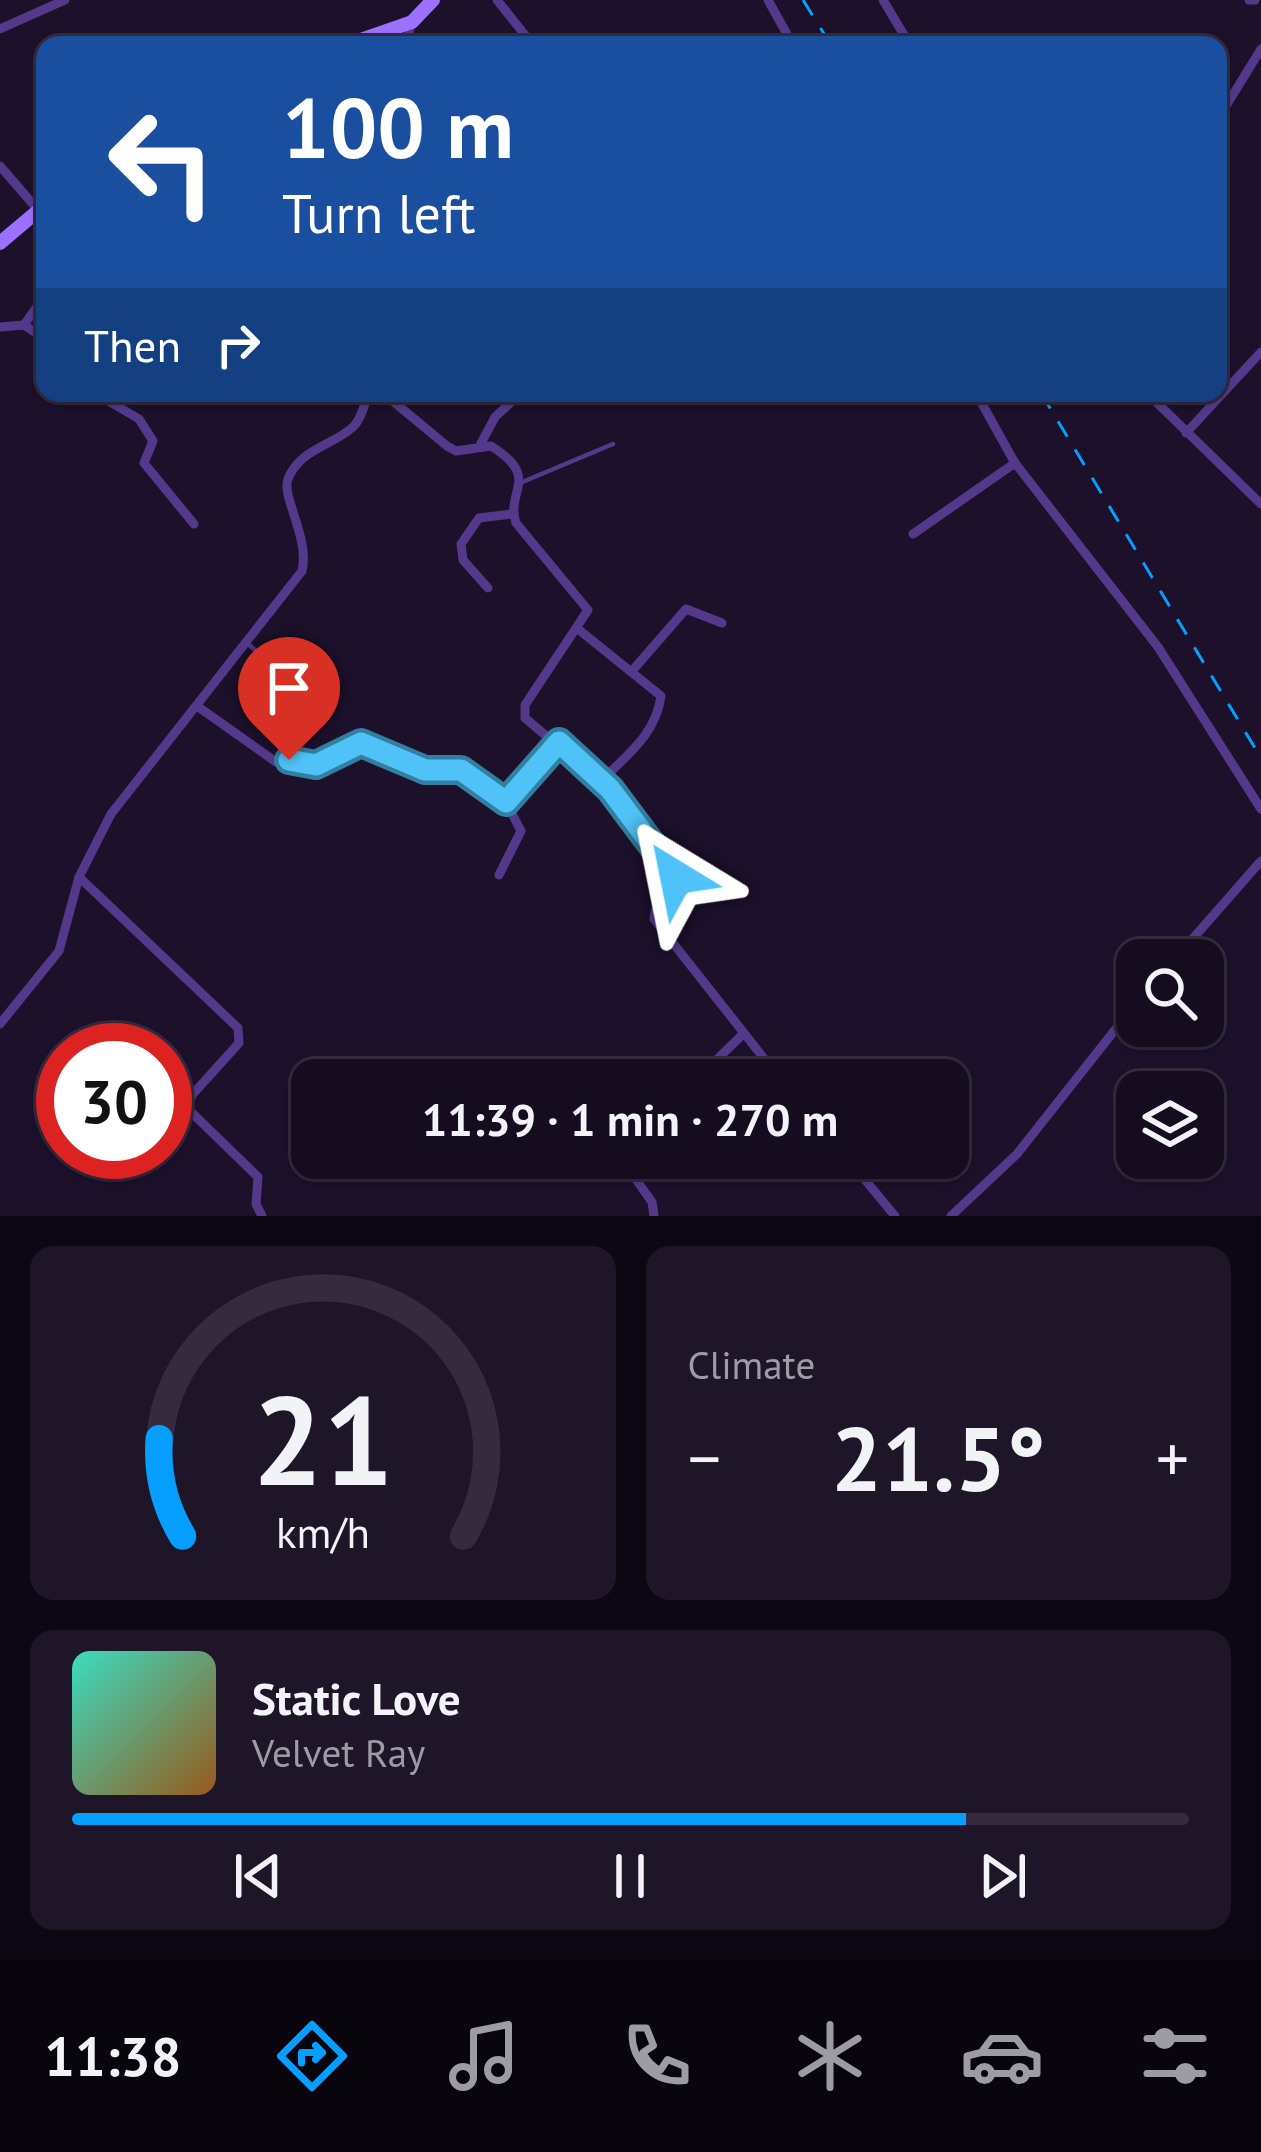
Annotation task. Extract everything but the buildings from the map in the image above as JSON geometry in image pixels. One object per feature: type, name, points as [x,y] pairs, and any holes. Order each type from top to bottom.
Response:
[{"type":"main road","points":[[372,36],[412,22],[433,0]]},
{"type":"main road","points":[[0,243],[36,216]]},
{"type":"street","points":[[0,29],[65,0]]},
{"type":"street","points":[[497,0],[526,36]]},
{"type":"street","points":[[768,0],[788,36]]},
{"type":"street","points":[[883,0],[905,36]]},
{"type":"street","points":[[408,36],[412,22]]},
{"type":"street","points":[[1227,104],[1261,49]]},
{"type":"street","points":[[0,166],[36,204]]},
{"type":"street","points":[[24,325],[36,308]]},
{"type":"street","points":[[0,327],[24,325],[36,333]]},
{"type":"street","points":[[1227,389],[1261,352]]},
{"type":"street","points":[[109,402],[143,423],[153,441],[144,463],[194,524]]},
{"type":"street","points":[[0,1024],[59,951],[79,877],[111,814],[302,571],[304,544],[285,488],[287,480],[311,451],[357,423],[365,402]]},
{"type":"street","points":[[394,402],[452,449],[479,445],[502,452],[520,483],[512,514]]},
{"type":"street","points":[[479,445],[495,417],[511,402]]},
{"type":"street","points":[[981,402],[1015,463],[1158,647],[1261,809]]},
{"type":"street","points":[[1156,402],[1261,504]]},
{"type":"street","points":[[1186,434],[1215,402]]},
{"type":"street","points":[[913,534],[1015,463]]},
{"type":"street","points":[[488,589],[463,560],[461,544],[479,518],[512,514]]},
{"type":"street","points":[[512,514],[588,610],[523,710],[530,725],[559,742],[602,781],[675,870],[672,890],[653,914],[657,925],[764,1059]]},
{"type":"street","points":[[632,671],[683,610],[694,609],[722,622]]},
{"type":"street","points":[[578,629],[658,691],[659,708],[642,741],[602,781]]},
{"type":"street","points":[[197,706],[276,762],[316,765],[361,743],[425,770],[461,770],[506,802],[521,831],[499,875]]},
{"type":"street","points":[[506,802],[559,742]]},
{"type":"street","points":[[1192,939],[1261,861]]},
{"type":"street","points":[[79,877],[242,1035],[192,1095],[188,1109],[258,1177],[256,1204],[262,1216]]},
{"type":"street","points":[[952,1216],[1017,1154],[1116,1029]]},
{"type":"street","points":[[717,1059],[743,1034]]},
{"type":"street","points":[[635,1179],[652,1202],[654,1216]]},
{"type":"street","points":[[865,1179],[896,1216]]},
{"type":"lane","points":[[520,483],[613,444]]},
{"type":"lane","points":[[247,643],[310,694]]},
{"type":"railway","points":[[803,0],[825,36]]},
{"type":"railway","points":[[1046,402],[1261,758]]},
{"type":"route","points":[[289,760],[309,767],[361,743],[425,770],[461,770],[506,802],[559,742],[610,789],[676,877]]}]
